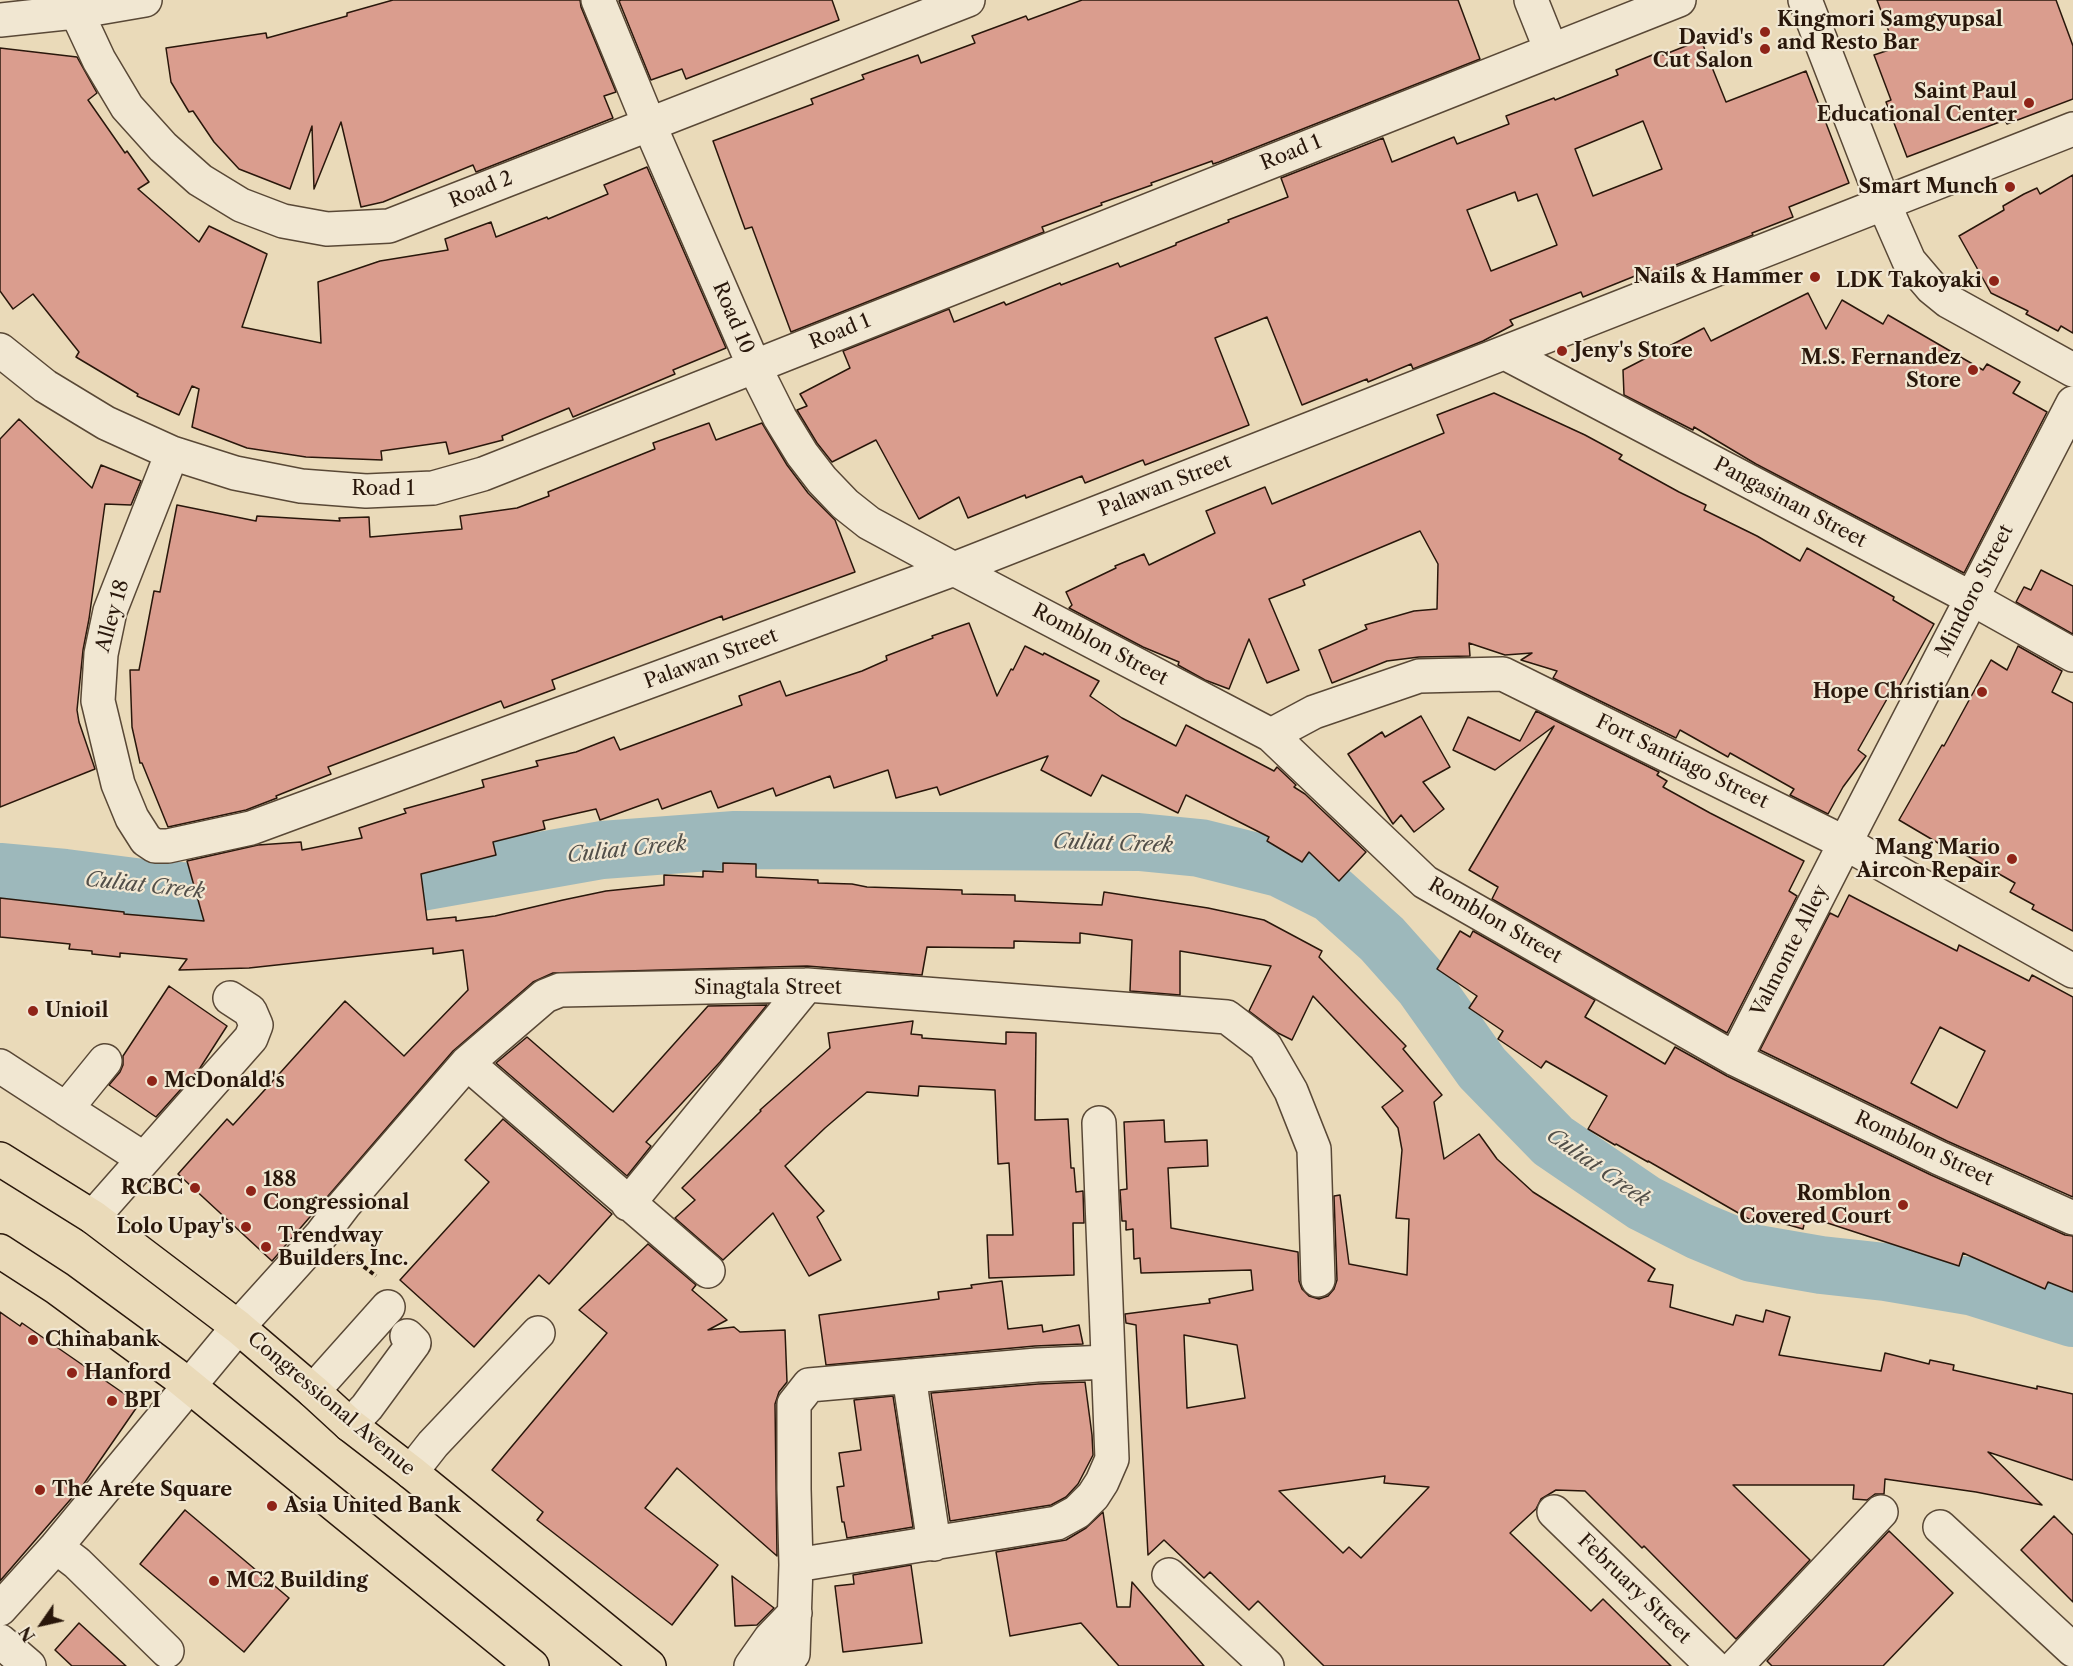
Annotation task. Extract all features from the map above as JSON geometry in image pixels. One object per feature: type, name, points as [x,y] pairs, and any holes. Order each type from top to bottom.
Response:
[{"type":"main road","name":"Congressional Avenue","points":[[0,1160],[93,1217],[238,1327],[350,1425],[649,1666]]},
{"type":"main road","points":[[0,1251],[57,1288],[190,1387],[532,1666]]},
{"type":"street","points":[[0,20],[73,6],[145,0]]},
{"type":"street","name":"Road 10","points":[[598,0],[754,366],[780,418],[802,454],[845,504],[869,523],[954,569]]},
{"type":"street","name":"Road 2","points":[[73,6],[99,60],[127,107],[163,147],[200,180],[241,205],[283,221],[327,229],[389,226],[968,0]]},
{"type":"street","points":[[1531,0],[1551,50]]},
{"type":"street","name":"Road 1","points":[[0,350],[45,386],[106,423],[172,453],[235,473],[301,486],[366,491],[433,488],[483,474],[1679,0]]},
{"type":"street","points":[[1805,0],[1884,204],[1909,261],[1932,288],[1965,311],[2073,369]]},
{"type":"street","name":"Palawan Street","points":[[252,828],[954,569],[2073,129]]},
{"type":"street","name":"Pangasinan Street","points":[[1505,353],[1971,598],[2073,655]]},
{"type":"street","name":"Mindoro Street","points":[[1845,843],[2073,403]]},
{"type":"street","name":"Alley 18","points":[[172,453],[110,611],[101,654],[98,701],[118,784],[132,818],[146,840],[155,846],[168,846],[252,828]]},
{"type":"street","name":"Romblon Street","points":[[954,569],[1271,735],[1425,882],[1735,1059],[2073,1218]]},
{"type":"street","name":"Fort Santiago Street","points":[[1271,735],[1314,712],[1419,676],[1503,674],[1845,843],[2073,971]]},
{"type":"street","name":"Valmonte Alley","points":[[1735,1059],[1845,843]]},
{"type":"street","points":[[628,1204],[807,985]]},
{"type":"street","name":"Sinagtala Street","points":[[0,1610],[56,1547],[238,1327],[322,1234],[345,1204],[466,1064],[544,996],[560,990],[807,985],[1227,1017],[1265,1046],[1291,1091],[1314,1149],[1318,1280]]},
{"type":"street","points":[[93,1217],[251,1038],[256,1025],[250,1011],[230,998]]},
{"type":"street","points":[[66,1109],[105,1061]]},
{"type":"street","points":[[466,1064],[708,1271]]},
{"type":"street","points":[[0,1066],[144,1159]]},
{"type":"street","points":[[796,1565],[1058,1523],[1077,1512],[1093,1496],[1112,1459],[1099,1123]]},
{"type":"street","points":[[313,1391],[383,1292]]},
{"type":"street","points":[[411,1472],[433,1444],[538,1332]]},
{"type":"street","points":[[350,1425],[367,1407],[414,1343],[406,1336]]},
{"type":"street","points":[[783,1666],[793,1654],[795,1612],[794,1404],[809,1385],[1037,1365],[1108,1362]]},
{"type":"street","points":[[909,1376],[934,1544]]},
{"type":"street","name":"February Street","points":[[1554,1512],[1695,1660]]},
{"type":"street","points":[[1736,1666],[1881,1512]]},
{"type":"street","points":[[1940,1527],[2073,1650]]},
{"type":"street","points":[[56,1547],[77,1563],[167,1651]]},
{"type":"street","points":[[1170,1575],[1267,1666]]},
{"type":"street","points":[[751,1666],[770,1639],[795,1612]]},
{"type":"street","points":[[0,1641],[29,1666]]},
{"type":"path","points":[[322,1234],[383,1292]]},
{"type":"building","points":[[393,0],[580,0],[616,92],[604,96],[613,118],[476,172],[473,165],[383,202],[361,207],[341,122],[314,189],[312,126],[290,189],[239,169],[214,142],[193,111],[189,112],[171,82],[166,48],[266,33],[267,38],[347,16],[347,13]]},
{"type":"building","points":[[832,0],[839,20],[686,79],[682,69],[651,80],[619,1]]},
{"type":"building","points":[[1082,0],[1458,0],[1480,59],[1219,162],[1213,164],[1212,161],[1151,183],[1152,185],[1042,227],[1044,232],[791,332],[752,227],[745,229],[713,141],[813,104],[811,99],[864,79],[862,75],[918,55],[921,63],[975,43],[972,36],[1026,16],[1028,20]]},
{"type":"building","points":[[1877,0],[2056,0],[2073,46],[2073,99],[2007,124],[2005,120],[1907,157],[1886,102],[1891,100],[1874,55],[1895,48]]},
{"type":"building","points":[[1701,40],[1726,102],[1806,71],[1849,183],[1789,207],[1793,217],[1752,233],[1753,235],[1637,280],[1635,276],[1583,297],[1581,292],[1510,320],[1513,325],[1483,341],[1413,369],[1411,364],[1302,405],[1267,317],[1215,338],[1249,425],[1145,465],[1143,460],[1085,483],[1082,476],[1026,498],[1025,495],[968,518],[959,497],[919,519],[876,440],[832,462],[817,443],[797,410],[807,406],[800,394],[850,368],[843,351],[949,309],[954,322],[1004,302],[1006,305],[1060,283],[1061,285],[1118,263],[1120,267],[1176,245],[1176,243],[1229,222],[1228,220],[1288,197],[1281,178],[1383,138],[1392,162],[1454,137],[1457,144],[1509,124],[1506,116],[1554,98],[1555,100],[1618,75],[1616,70],[1662,51],[1663,55]],"holes":[[[1643,121],[1662,169],[1593,196],[1575,149]],[[1515,192],[1518,201],[1537,194],[1557,245],[1491,271],[1467,210]]]},
{"type":"building","points":[[0,48],[77,57],[97,93],[88,100],[125,153],[127,151],[149,182],[138,189],[199,242],[209,226],[267,254],[242,327],[321,343],[318,282],[380,261],[448,250],[445,239],[491,222],[496,237],[547,217],[548,219],[608,194],[604,185],[647,167],[726,348],[673,370],[675,374],[573,417],[569,408],[502,436],[503,440],[449,454],[446,442],[381,451],[382,460],[306,457],[247,448],[192,427],[199,389],[192,386],[179,415],[137,396],[138,394],[76,357],[79,352],[33,294],[13,309],[0,291]]},
{"type":"building","points":[[2073,175],[2073,333],[2061,326],[2058,331],[2026,314],[2028,311],[1991,293],[1959,236],[2004,210],[2003,206],[2024,194],[2037,188],[2040,194]]},
{"type":"building","points":[[1808,293],[1826,329],[1842,300],[1883,324],[1888,315],[1983,370],[1987,364],[2020,382],[2013,393],[2047,412],[1964,573],[1756,464],[1694,427],[1693,430],[1624,395],[1623,370],[1704,328],[1711,341]]},
{"type":"building","points":[[1494,393],[1585,435],[1622,455],[1619,459],[1706,505],[1704,510],[1757,536],[1800,561],[1807,548],[1894,597],[1893,600],[1934,624],[1895,694],[1891,692],[1858,750],[1866,756],[1843,787],[1828,814],[1790,795],[1794,789],[1730,753],[1728,757],[1680,730],[1676,738],[1553,678],[1557,671],[1521,660],[1532,653],[1505,655],[1469,643],[1470,656],[1419,657],[1387,661],[1332,683],[1319,650],[1367,629],[1365,625],[1414,611],[1437,609],[1438,564],[1420,531],[1303,580],[1305,585],[1269,599],[1299,670],[1267,683],[1249,639],[1229,689],[1205,680],[1178,665],[1179,662],[1143,647],[1069,608],[1072,605],[1066,592],[1116,568],[1115,566],[1144,554],[1149,565],[1215,533],[1206,511],[1265,487],[1272,504],[1444,433],[1437,415]]},
{"type":"building","points":[[19,419],[92,488],[101,465],[141,481],[131,505],[105,504],[83,650],[77,710],[95,769],[0,807],[0,439]]},
{"type":"building","points":[[709,423],[716,440],[762,423],[787,465],[808,493],[835,520],[855,572],[723,620],[722,616],[552,680],[555,689],[504,708],[501,701],[328,767],[331,774],[246,810],[168,827],[142,763],[140,763],[132,727],[130,670],[139,670],[154,591],[160,592],[177,505],[256,521],[257,516],[340,521],[339,518],[369,517],[370,537],[462,529],[460,516],[517,508],[549,496],[548,492],[655,449],[653,443]]},
{"type":"building","points":[[2041,570],[2073,586],[2073,634],[2016,602],[2024,587],[2031,590]]},
{"type":"building","points":[[969,623],[997,696],[1025,646],[1099,681],[1090,696],[1122,718],[1176,746],[1186,725],[1274,771],[1277,767],[1296,785],[1294,787],[1305,794],[1366,852],[1339,881],[1309,852],[1302,862],[1267,841],[1269,837],[1186,795],[1178,813],[1102,775],[1091,796],[1041,770],[1048,756],[940,795],[937,787],[896,798],[888,770],[834,788],[830,776],[776,796],[773,788],[718,808],[711,791],[662,809],[658,799],[600,820],[596,809],[543,821],[545,829],[493,842],[496,855],[421,874],[427,920],[456,917],[456,921],[495,916],[606,891],[664,885],[664,875],[703,877],[703,871],[723,872],[723,863],[756,864],[756,877],[818,880],[818,883],[867,887],[962,890],[962,894],[1015,895],[1015,901],[1102,905],[1104,892],[1208,908],[1264,920],[1322,951],[1319,957],[1406,1046],[1403,1049],[1442,1095],[1434,1102],[1444,1159],[1479,1134],[1497,1159],[1533,1192],[1655,1269],[1648,1281],[1673,1285],[1670,1307],[1733,1325],[1736,1315],[1763,1322],[1766,1310],[1790,1317],[1779,1355],[1881,1371],[1885,1353],[1929,1364],[1930,1360],[1954,1365],[1953,1370],[2037,1389],[2037,1386],[2073,1394],[2073,1480],[1988,1452],[2042,1505],[1976,1492],[1885,1479],[1884,1494],[1875,1494],[1867,1500],[1853,1499],[1854,1485],[1733,1485],[1810,1560],[1736,1639],[1644,1546],[1642,1548],[1585,1491],[1556,1490],[1541,1499],[1536,1509],[1510,1533],[1591,1611],[1603,1599],[1671,1666],[1324,1666],[1258,1601],[1249,1610],[1210,1572],[1204,1578],[1164,1540],[1148,1555],[1136,1325],[1126,1323],[1125,1314],[1210,1303],[1209,1299],[1253,1290],[1251,1270],[1141,1273],[1140,1258],[1134,1259],[1133,1229],[1126,1230],[1126,1221],[1122,1221],[1120,1190],[1127,1189],[1124,1122],[1164,1120],[1165,1142],[1207,1140],[1208,1166],[1168,1168],[1171,1228],[1298,1252],[1299,1281],[1302,1289],[1309,1296],[1319,1299],[1328,1296],[1337,1280],[1334,1196],[1340,1195],[1349,1264],[1407,1275],[1409,1219],[1396,1218],[1402,1150],[1398,1128],[1382,1107],[1403,1091],[1313,996],[1292,1040],[1278,1033],[1249,1011],[1271,966],[1180,951],[1180,995],[1130,991],[1132,940],[1080,933],[1080,943],[1014,941],[1014,948],[927,947],[922,975],[807,966],[553,973],[533,982],[453,1051],[272,1261],[178,1174],[227,1119],[233,1125],[345,1001],[404,1056],[468,990],[463,950],[433,954],[433,948],[249,968],[179,970],[187,959],[120,953],[120,957],[92,954],[92,951],[69,949],[70,944],[0,937],[0,898],[124,912],[124,914],[204,921],[187,861],[258,845],[301,842],[302,850],[362,838],[359,828],[406,813],[404,809],[484,787],[482,780],[538,766],[536,761],[576,752],[614,737],[620,750],[742,705],[739,696],[780,681],[786,696],[862,671],[887,660],[886,656],[933,638],[932,636]],"holes":[[[1184,1335],[1237,1345],[1245,1398],[1187,1408]],[[1385,1476],[1384,1483],[1429,1487],[1361,1558],[1349,1547],[1343,1553],[1279,1491]]]},
{"type":"building","points":[[2018,646],[2062,671],[2052,692],[2073,703],[2073,931],[2032,909],[2034,905],[2010,892],[2015,883],[1957,850],[1955,853],[1899,820],[1942,745],[1944,746],[1991,660],[2007,670]]},
{"type":"building","points":[[1536,711],[1659,772],[1657,775],[1667,781],[1663,787],[1804,861],[1789,891],[1797,896],[1727,1033],[1492,899],[1498,887],[1469,870],[1554,726],[1495,770],[1453,750],[1468,717],[1520,741]]},
{"type":"building","points":[[1421,716],[1450,767],[1423,782],[1444,809],[1414,832],[1401,815],[1393,824],[1348,754],[1382,732],[1385,737]]},
{"type":"building","points":[[1849,895],[1957,951],[1959,945],[2029,981],[2032,975],[2073,997],[2073,1197],[1947,1141],[1760,1050],[1830,913],[1838,917]],"holes":[[[1940,1027],[1985,1051],[1957,1108],[1911,1083]]]},
{"type":"building","points":[[1460,931],[1470,937],[1473,931],[1595,1000],[1585,1017],[1665,1064],[1675,1047],[1727,1076],[1931,1175],[2065,1235],[2073,1236],[2073,1292],[2048,1282],[2045,1289],[1963,1253],[1959,1266],[1806,1216],[1803,1229],[1757,1216],[1754,1222],[1648,1161],[1615,1145],[1588,1129],[1607,1096],[1546,1061],[1541,1068],[1498,1039],[1503,1031],[1469,1008],[1477,996],[1437,969]]},
{"type":"building","points":[[169,986],[227,1026],[200,1068],[156,1117],[109,1085],[120,1072],[123,1056]]},
{"type":"building","points":[[767,1005],[720,1062],[646,1142],[651,1146],[627,1176],[496,1063],[527,1037],[613,1112],[708,1006]]},
{"type":"building","points":[[913,1021],[911,1034],[922,1035],[922,1038],[1006,1044],[1006,1032],[1036,1033],[1035,1120],[1068,1119],[1071,1168],[1074,1168],[1076,1192],[1083,1191],[1084,1223],[1073,1223],[1074,1275],[989,1278],[987,1235],[1013,1235],[1009,1163],[998,1164],[995,1090],[919,1086],[918,1096],[867,1092],[785,1166],[824,1211],[817,1217],[841,1260],[809,1276],[773,1213],[723,1260],[675,1218],[695,1200],[682,1188],[760,1110],[830,1048],[828,1033]]},
{"type":"building","points":[[503,1119],[612,1214],[549,1284],[539,1275],[474,1347],[400,1280],[489,1182],[465,1160]]},
{"type":"building","points":[[648,1244],[696,1285],[692,1290],[727,1320],[708,1330],[734,1327],[740,1332],[785,1330],[787,1382],[779,1392],[775,1404],[777,1556],[677,1468],[645,1508],[718,1565],[672,1625],[537,1520],[543,1512],[492,1470],[607,1333],[579,1310]]},
{"type":"building","points":[[1002,1281],[1008,1329],[1042,1325],[1043,1332],[1079,1325],[1083,1344],[1035,1346],[826,1365],[819,1315],[939,1299],[938,1292],[972,1288],[971,1285]]},
{"type":"building","name":"The Arete Square","points":[[0,1312],[20,1326],[22,1323],[139,1404],[83,1485],[0,1581]]},
{"type":"building","points":[[1085,1382],[1093,1455],[1078,1484],[1066,1497],[1051,1505],[950,1521],[931,1393]]},
{"type":"building","points":[[893,1396],[913,1527],[847,1538],[844,1522],[842,1522],[837,1487],[844,1486],[839,1453],[861,1450],[854,1400]]},
{"type":"building","name":"MC2 Building","points":[[185,1510],[289,1598],[244,1652],[140,1564]]},
{"type":"building","points":[[1103,1512],[1117,1607],[1130,1607],[1132,1582],[1204,1666],[1119,1666],[1081,1623],[1010,1636],[996,1552],[1066,1540],[1086,1528]]},
{"type":"building","points":[[2054,1516],[2073,1535],[2073,1602],[2021,1550]]},
{"type":"building","points":[[1889,1531],[1953,1593],[1883,1666],[1772,1666],[1767,1661]]},
{"type":"building","points":[[911,1565],[922,1643],[843,1652],[835,1586],[854,1584],[853,1575]]},
{"type":"building","points":[[732,1576],[774,1608],[757,1625],[735,1626]]},
{"type":"building","points":[[79,1623],[126,1666],[72,1666],[55,1650]]},
{"type":"waterway","name":"Culiat Creek","points":[[0,872],[150,889],[222,894],[393,887],[602,850],[735,840],[1139,842],[1200,848],[1280,868],[1332,894],[1382,939],[1423,985],[1482,1068],[1553,1141],[1644,1203],[1699,1231],[1752,1253],[1974,1287],[2073,1318]]},
{"type":"place","name":"Kingmori Samgyupsal and Resto Bar","points":[[1765,32]]},
{"type":"place","name":"David's Cut Salon","points":[[1765,49]]},
{"type":"place","name":"Saint Paul Educational Center","points":[[2029,103]]},
{"type":"place","name":"Smart Munch","points":[[2010,187]]},
{"type":"place","name":"Nails & Hammer","points":[[1815,277]]},
{"type":"place","name":"LDK Takoyaki","points":[[1994,281]]},
{"type":"place","name":"Jeny's Store","points":[[1562,351]]},
{"type":"place","name":"M.S. Fernandez Store","points":[[1973,370]]},
{"type":"place","name":"Hope Christian","points":[[1982,692]]},
{"type":"place","name":"Mang Mario Aircon Repair","points":[[2012,859]]},
{"type":"place","name":"Unioil","points":[[33,1011]]},
{"type":"place","name":"McDonald's","points":[[152,1081]]},
{"type":"place","name":"RCBC","points":[[195,1188]]},
{"type":"place","name":"188 Congressional","points":[[251,1191]]},
{"type":"place","name":"Romblon Covered Court","points":[[1903,1205]]},
{"type":"place","name":"Lolo Upay's","points":[[246,1227]]},
{"type":"place","name":"Trendway Builders Inc.","points":[[266,1247]]},
{"type":"place","name":"Chinabank","points":[[33,1340]]},
{"type":"place","name":"Hanford","points":[[72,1373]]},
{"type":"place","name":"BPI","points":[[112,1401]]},
{"type":"place","name":"The Arete Square","points":[[40,1490]]},
{"type":"place","name":"Asia United Bank","points":[[272,1506]]},
{"type":"place","name":"MC2 Building","points":[[214,1581]]}]
